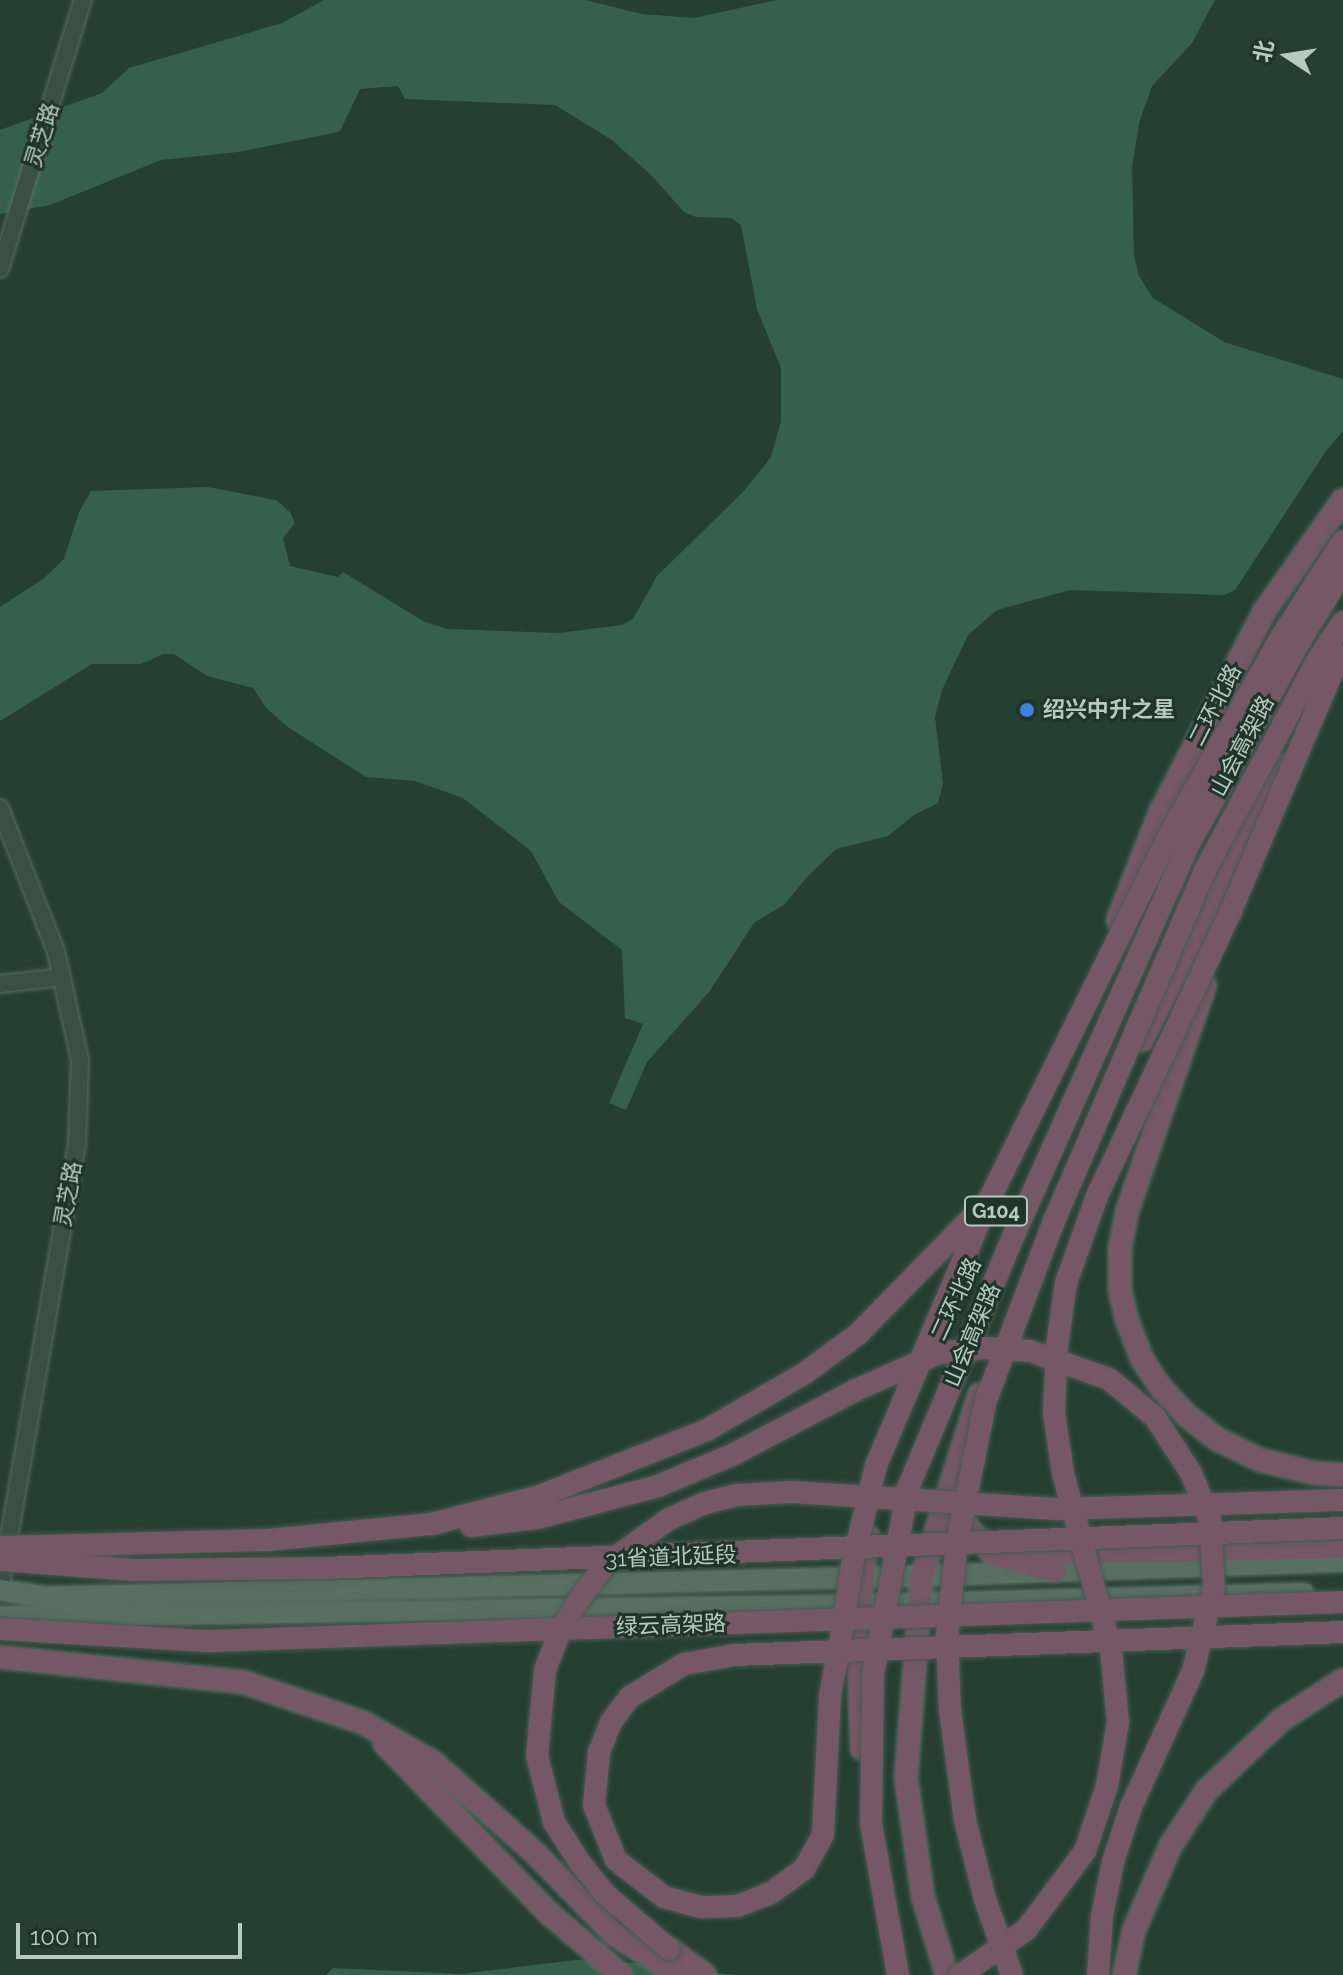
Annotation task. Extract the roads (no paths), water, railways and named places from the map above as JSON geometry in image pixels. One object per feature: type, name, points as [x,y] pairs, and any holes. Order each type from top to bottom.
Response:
[{"type":"highway","name":"二环北路","points":[[897,1975],[866,1837],[860,1605],[881,1459],[958,1298],[1067,1050],[1160,813],[1264,612],[1343,500]]},
{"type":"highway","points":[[1343,541],[1281,637],[1172,830],[989,1200],[876,1465],[852,1566],[840,1644],[837,1657],[830,1696],[823,1835],[804,1869],[771,1893],[737,1906],[701,1907],[664,1897],[616,1860],[594,1805],[599,1752],[611,1722],[630,1697],[684,1664],[734,1655],[827,1651],[843,1651],[952,1647],[1062,1642],[1343,1632]]},
{"type":"highway","name":"山会高架路","points":[[897,1975],[871,1824],[873,1689],[908,1488],[1095,1049],[1188,846],[1298,644],[1343,571]]},
{"type":"highway","name":"山会高架路","points":[[1012,1975],[985,1899],[965,1820],[950,1711],[947,1635],[957,1542],[986,1400],[1054,1221],[1204,872],[1318,659],[1343,622]]},
{"type":"highway","points":[[960,1975],[1026,1930],[1085,1851],[1107,1786],[1118,1722],[1111,1649],[1063,1473],[1054,1413],[1057,1346],[1066,1283],[1097,1196],[1230,913],[1332,673],[1343,657]]},
{"type":"highway","name":"G104","points":[[947,1975],[923,1897],[906,1778],[917,1603],[922,1576],[990,1360],[1045,1232],[1214,898],[1343,657]]},
{"type":"highway","points":[[1230,913],[1127,1212],[1120,1249],[1120,1290],[1142,1359],[1160,1387],[1186,1415],[1217,1439],[1260,1460],[1314,1473],[1343,1475]]},
{"type":"highway","points":[[268,1540],[432,1524],[540,1496],[707,1430],[805,1373],[858,1334],[989,1200]]},
{"type":"highway","points":[[0,1547],[268,1540],[420,1532],[537,1518],[658,1486],[732,1455],[856,1390],[939,1353],[985,1348],[1030,1351],[1109,1379],[1155,1417],[1191,1473],[1210,1520],[1214,1587],[1193,1671],[1131,1807],[1113,1862],[1102,1916],[1098,1975]]},
{"type":"highway","points":[[950,1485],[968,1528],[993,1554],[1055,1571]]},
{"type":"highway","points":[[705,1975],[606,1895],[580,1863],[554,1822],[537,1756],[545,1670],[557,1638],[578,1601],[606,1564],[669,1519],[705,1503],[738,1495],[792,1492],[1058,1509],[1343,1500]]},
{"type":"highway","points":[[0,1560],[133,1570],[325,1568],[1343,1528]]},
{"type":"highway","points":[[993,1554],[1343,1547]]},
{"type":"highway","name":"绿云高架路","points":[[0,1629],[211,1641],[1343,1602]]},
{"type":"highway","points":[[0,1657],[243,1682],[364,1723],[434,1763],[536,1854],[614,1934],[678,1975]]},
{"type":"highway","points":[[1124,1975],[1134,1930],[1165,1859],[1207,1790],[1281,1720],[1343,1680]]},
{"type":"highway","points":[[364,1723],[452,1809],[551,1915],[621,1975]]},
{"type":"main road","name":"31省道北延段","points":[[0,1589],[46,1597],[922,1576],[1343,1561]]},
{"type":"main road","points":[[0,1617],[860,1605],[1343,1591]]},
{"type":"street","name":"灵芝路","points":[[0,269],[83,0]]},
{"type":"street","name":"灵芝路","points":[[0,808],[56,952],[80,1060],[77,1144],[0,1589]]},
{"type":"street","points":[[0,984],[62,977]]},
{"type":"place","name":"绍兴中升之星","points":[[1027,710]]}]
